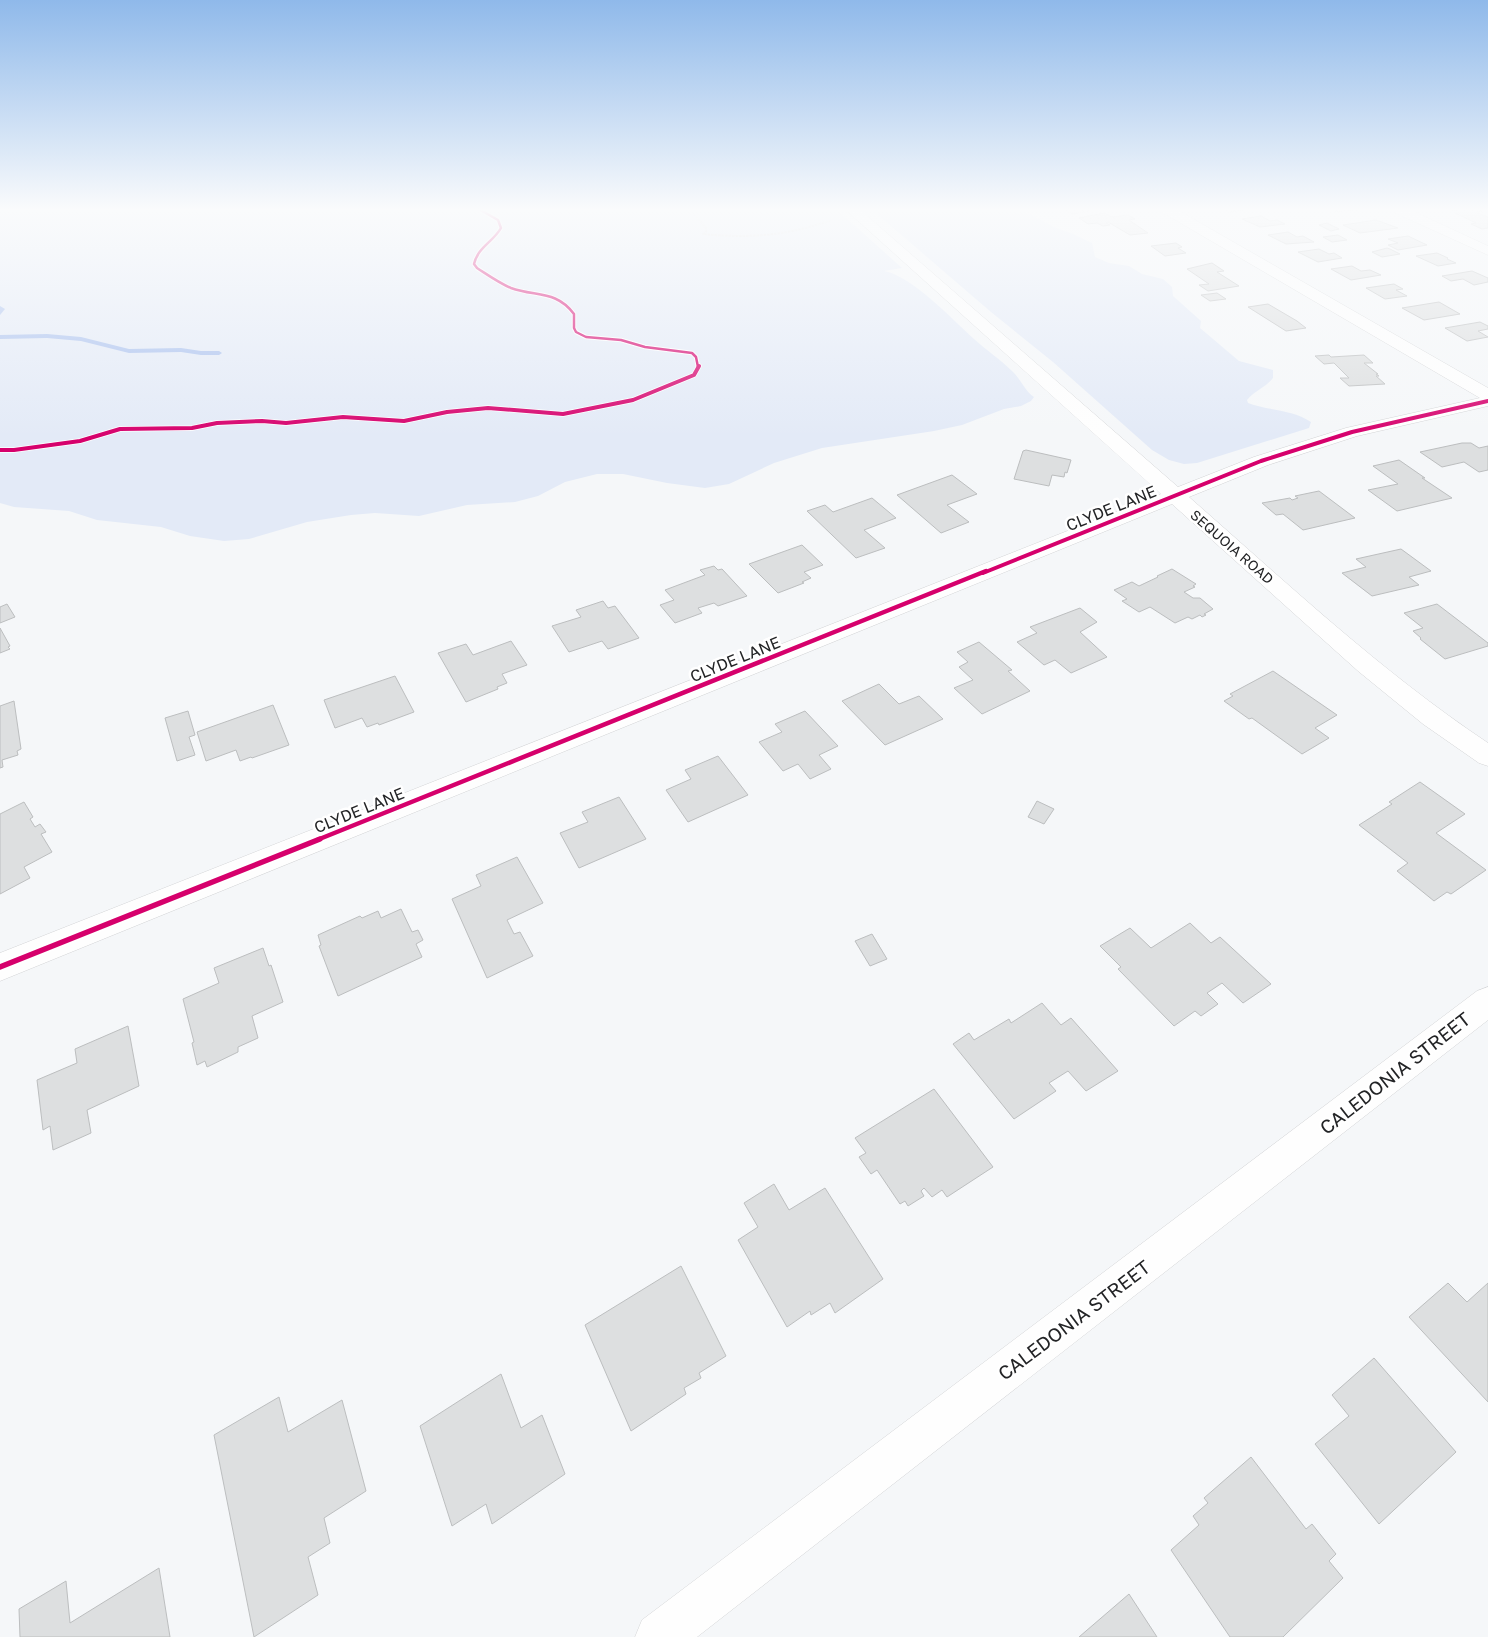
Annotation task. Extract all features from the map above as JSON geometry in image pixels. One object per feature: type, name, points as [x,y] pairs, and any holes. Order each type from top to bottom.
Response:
[{"type":"street","name":"SEQUOIA ROAD","points":[[936,284],[1397,691],[1432,718],[1488,756]]},
{"type":"street","points":[[1296,284],[1488,396]]},
{"type":"street","name":"CLYDE LANE","points":[[0,967],[1260,461],[1388,423],[1488,401]]},
{"type":"street","name":"CALEDONIA STREET","points":[[659,1637],[1488,1001]]},
{"type":"shaded area","points":[[0,284],[912,284],[1015,374],[1034,397],[1031,401],[1021,406],[1004,409],[962,425],[822,448],[774,463],[729,484],[705,488],[623,474],[597,474],[565,482],[538,496],[515,502],[467,505],[419,516],[375,513],[351,515],[307,522],[249,539],[224,541],[190,536],[161,527],[97,520],[69,511],[14,507],[0,503]]},
{"type":"shaded area","points":[[959,284],[1169,284],[1172,287],[1173,296],[1201,321],[1200,328],[1239,361],[1273,370],[1273,378],[1247,400],[1248,403],[1288,412],[1304,418],[1311,422],[1309,428],[1197,463],[1184,464],[1169,460],[1152,450],[1053,362]]},
{"type":"building","points":[[1236,284],[1239,286],[1208,291],[1199,285]]},
{"type":"building","points":[[1395,284],[1403,289],[1396,290],[1407,296],[1385,299],[1366,288]]},
{"type":"building","points":[[1217,293],[1226,299],[1210,301],[1201,295]]},
{"type":"building","points":[[1439,302],[1460,314],[1424,320],[1402,308]]},
{"type":"building","points":[[1268,304],[1306,328],[1286,331],[1248,307]]},
{"type":"building","points":[[1480,322],[1488,326],[1488,329],[1478,331],[1488,337],[1467,341],[1445,328]]},
{"type":"building","points":[[1329,355],[1331,357],[1364,355],[1373,363],[1364,363],[1378,374],[1376,374],[1379,376],[1376,376],[1385,384],[1349,386],[1340,378],[1349,378],[1334,363],[1324,364],[1315,356]]},
{"type":"building","points":[[1462,443],[1471,443],[1479,448],[1488,446],[1488,470],[1479,472],[1464,462],[1442,467],[1420,452]]},
{"type":"building","points":[[1026,450],[1071,460],[1067,473],[1065,472],[1064,477],[1052,475],[1049,486],[1014,479],[1023,451]]},
{"type":"building","points":[[1399,460],[1452,498],[1397,511],[1368,490],[1398,484],[1373,466]]},
{"type":"building","points":[[952,475],[977,494],[947,505],[969,522],[941,533],[897,495]]},
{"type":"building","points":[[1319,491],[1355,518],[1303,530],[1283,514],[1276,515],[1262,503],[1290,498],[1292,500],[1298,498],[1295,496]]},
{"type":"building","points":[[872,498],[896,518],[864,530],[885,548],[856,558],[807,511],[825,505],[833,512]]},
{"type":"building","points":[[802,545],[823,565],[804,572],[811,578],[802,582],[804,583],[778,593],[749,564]]},
{"type":"building","points":[[1401,549],[1431,571],[1409,577],[1419,585],[1372,596],[1342,573],[1366,567],[1356,559]]},
{"type":"building","points":[[714,566],[718,570],[722,569],[747,596],[718,606],[714,603],[698,608],[702,613],[675,623],[660,605],[674,600],[665,590],[705,575],[700,570]]},
{"type":"building","points":[[1172,569],[1196,584],[1193,586],[1195,587],[1184,592],[1193,598],[1200,598],[1213,609],[1202,617],[1200,615],[1192,619],[1188,617],[1175,623],[1150,607],[1139,612],[1122,601],[1127,599],[1114,590],[1132,582],[1139,586]]},
{"type":"building","points":[[603,601],[608,608],[615,606],[639,638],[608,649],[602,641],[569,652],[552,626],[581,617],[576,610]]},
{"type":"building","points":[[7,604],[15,617],[0,623],[0,607]]},
{"type":"building","points":[[1437,604],[1488,643],[1488,646],[1445,659],[1420,639],[1413,631],[1423,628],[1404,613]]},
{"type":"building","points":[[1080,608],[1097,622],[1080,632],[1107,657],[1071,673],[1055,660],[1044,665],[1017,642],[1037,633],[1030,627]]},
{"type":"building","points":[[0,628],[10,649],[0,653]]},
{"type":"building","points":[[511,641],[527,665],[502,674],[507,683],[497,687],[498,689],[466,702],[438,653],[466,644],[473,655]]},
{"type":"building","points":[[979,642],[1012,670],[1008,671],[1030,691],[982,714],[954,688],[973,680],[959,667],[968,662],[957,652]]},
{"type":"building","points":[[1273,671],[1337,715],[1315,728],[1329,738],[1302,754],[1252,718],[1249,719],[1224,701],[1233,696],[1230,694]]},
{"type":"building","points":[[395,676],[414,712],[379,725],[378,723],[367,727],[362,718],[335,728],[324,700]]},
{"type":"building","points":[[879,684],[899,704],[919,696],[943,719],[885,745],[842,701]]},
{"type":"building","points":[[14,701],[21,749],[17,751],[18,755],[2,760],[3,767],[0,768],[0,706]]},
{"type":"building","points":[[273,705],[289,745],[240,761],[236,750],[206,761],[197,732]]},
{"type":"building","points":[[188,711],[195,735],[189,737],[195,755],[177,761],[165,718]]},
{"type":"building","points":[[805,711],[838,746],[819,755],[831,769],[810,779],[798,764],[783,771],[759,742],[782,732],[775,724]]},
{"type":"building","points":[[718,756],[748,795],[688,822],[666,790],[691,779],[685,770]]},
{"type":"building","points":[[1420,782],[1465,814],[1436,833],[1486,870],[1451,894],[1447,892],[1434,901],[1397,871],[1408,863],[1359,825],[1392,804],[1389,802]]},
{"type":"building","points":[[619,797],[646,839],[579,868],[560,833],[588,822],[582,812]]},
{"type":"building","points":[[1037,801],[1054,809],[1044,824],[1028,817]]},
{"type":"building","points":[[24,802],[33,817],[30,819],[35,827],[40,824],[46,832],[41,834],[52,852],[24,867],[30,878],[0,894],[0,814]]},
{"type":"building","points":[[517,857],[543,903],[507,920],[514,934],[520,932],[533,956],[487,978],[452,899],[481,886],[476,875]]},
{"type":"building","points":[[401,909],[412,932],[418,930],[423,940],[416,944],[422,957],[338,996],[319,946],[321,945],[318,935],[360,916],[362,918],[378,911],[381,918]]},
{"type":"building","points":[[1190,923],[1211,943],[1220,937],[1271,984],[1243,1003],[1222,983],[1207,993],[1218,1004],[1201,1016],[1195,1011],[1174,1026],[1118,969],[1121,967],[1100,946],[1130,928],[1151,948]]},
{"type":"building","points":[[872,934],[887,959],[870,966],[855,941]]},
{"type":"building","points":[[263,948],[269,966],[271,965],[283,1002],[252,1016],[258,1038],[238,1047],[238,1052],[207,1067],[205,1061],[197,1065],[192,1043],[194,1042],[183,999],[219,983],[214,968]]},
{"type":"building","points":[[1042,1003],[1061,1025],[1071,1018],[1118,1071],[1086,1091],[1068,1071],[1049,1083],[1056,1091],[1014,1119],[953,1044],[969,1033],[974,1040],[1009,1019],[1011,1023]]},
{"type":"building","points":[[128,1026],[139,1086],[87,1110],[91,1133],[53,1150],[50,1126],[43,1130],[37,1080],[77,1063],[75,1049]]},
{"type":"building","points":[[934,1089],[993,1167],[947,1197],[942,1190],[932,1197],[924,1188],[921,1191],[924,1196],[908,1206],[905,1201],[900,1204],[877,1170],[871,1174],[859,1157],[866,1153],[855,1138]]},
{"type":"building","points":[[774,1184],[789,1210],[825,1188],[883,1279],[835,1313],[830,1303],[811,1315],[810,1311],[787,1327],[738,1240],[758,1227],[744,1203]]},
{"type":"building","points":[[681,1266],[726,1356],[699,1373],[701,1378],[684,1388],[686,1394],[631,1431],[585,1325]]},
{"type":"building","points":[[1448,1283],[1467,1302],[1488,1283],[1488,1402],[1409,1317]]},
{"type":"building","points":[[1374,1358],[1456,1452],[1379,1524],[1315,1444],[1349,1416],[1332,1395]]},
{"type":"building","points":[[501,1374],[521,1428],[542,1415],[565,1474],[492,1524],[486,1504],[452,1526],[420,1426]]},
{"type":"building","points":[[279,1397],[288,1432],[342,1400],[366,1491],[324,1518],[330,1543],[308,1557],[318,1595],[254,1637],[214,1435]]},
{"type":"building","points":[[1251,1457],[1306,1529],[1312,1524],[1336,1554],[1329,1561],[1343,1578],[1283,1637],[1230,1637],[1171,1550],[1199,1525],[1193,1516],[1208,1503],[1204,1498]]},
{"type":"building","points":[[159,1568],[170,1637],[20,1637],[19,1609],[66,1581],[70,1623]]},
{"type":"building","points":[[1129,1594],[1157,1637],[1079,1637]]},
{"type":"waterway","points":[[0,308],[2,309],[0,313]]},
{"type":"waterway","points":[[0,337],[47,336],[81,339],[129,351],[181,350],[219,353]]},
{"type":"cycle path","points":[[0,450],[14,450],[80,441],[120,429],[192,428],[217,423],[262,421],[286,423],[343,417],[404,421],[447,412],[488,408],[563,414],[633,400],[694,375],[699,365],[692,353],[645,347],[621,340],[586,337],[576,332],[574,328],[574,314],[562,301],[548,295],[510,288],[504,284]]},
{"type":"cycle path","points":[[0,967],[1261,461],[1352,432],[1488,401]]}]
